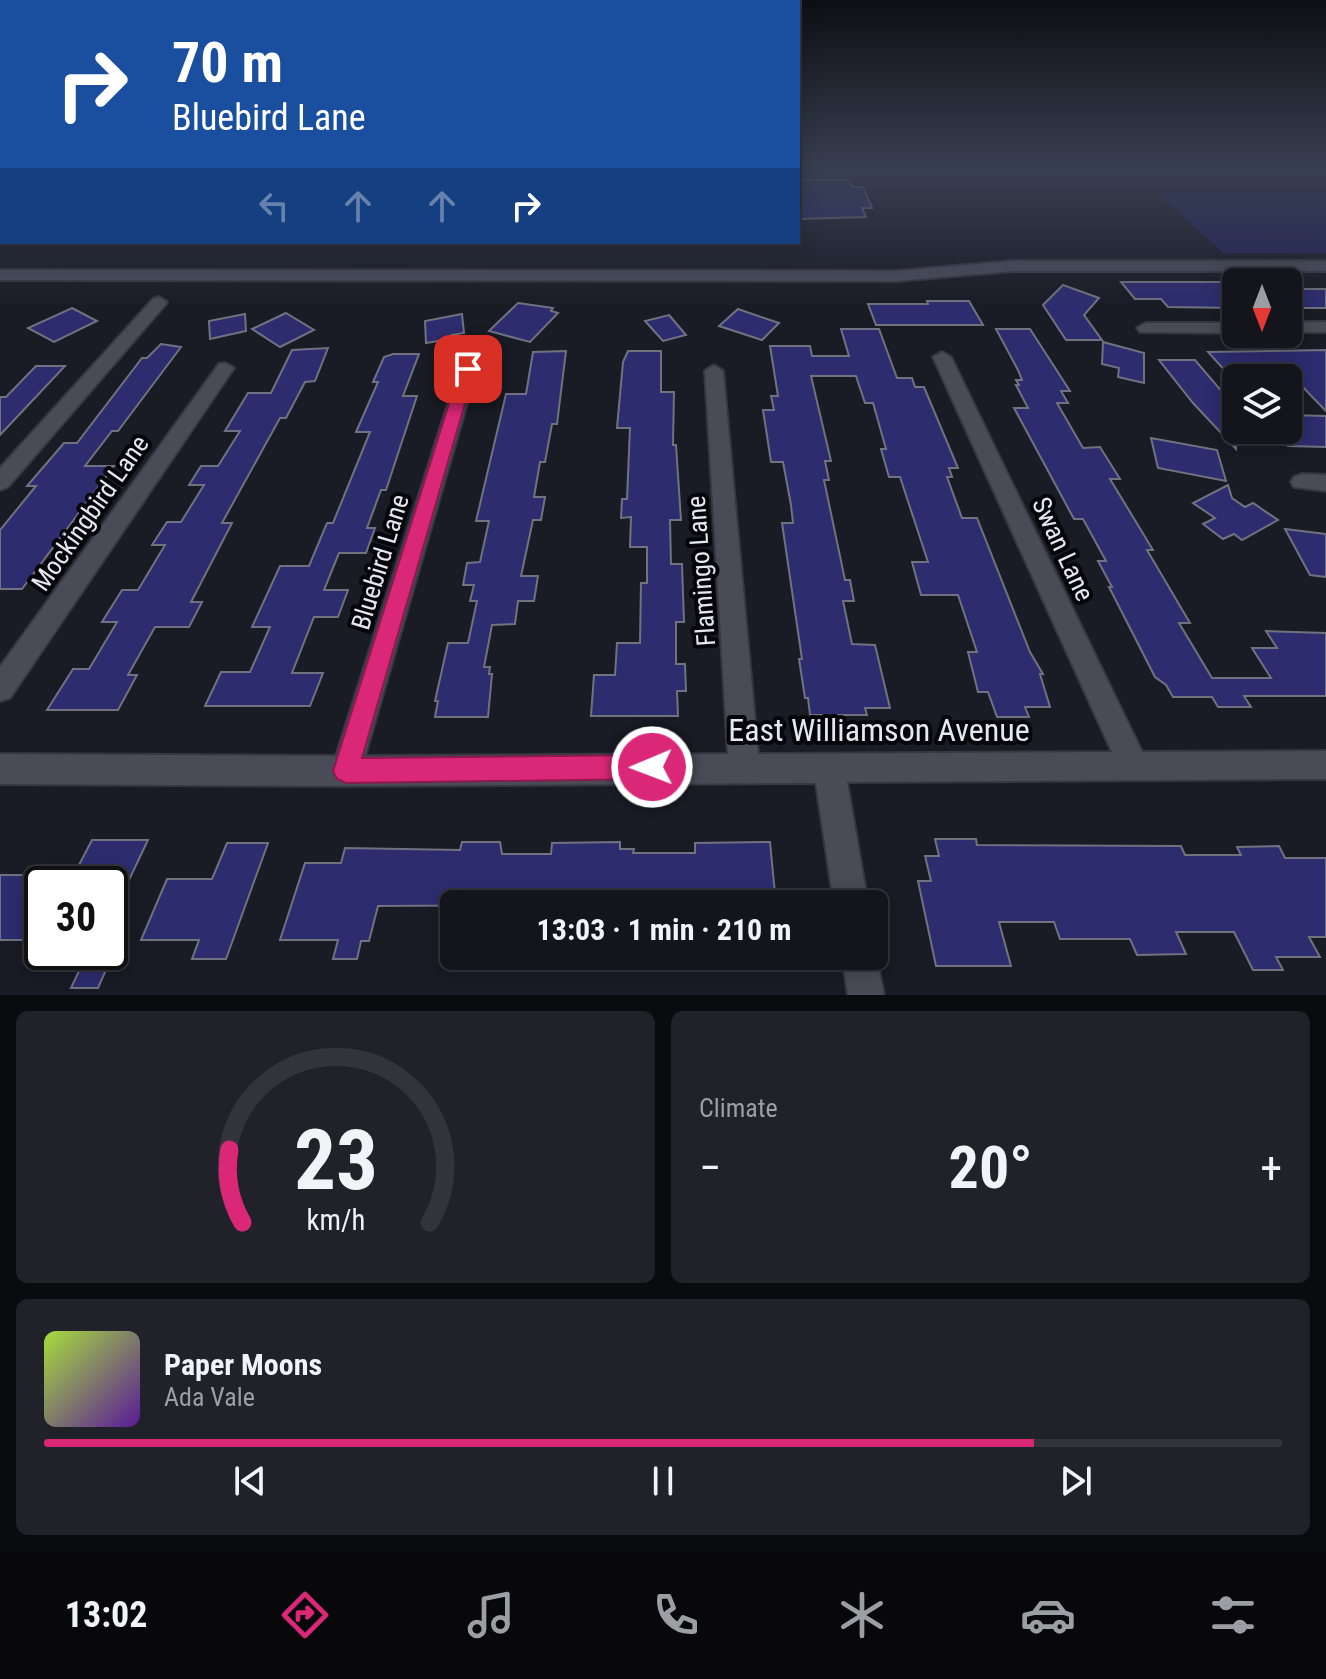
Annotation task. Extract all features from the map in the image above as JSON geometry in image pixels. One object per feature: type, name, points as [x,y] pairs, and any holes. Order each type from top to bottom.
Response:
[{"type":"street","points":[[0,275],[883,277],[1013,266],[1326,266]]},
{"type":"street","points":[[0,482],[159,302]]},
{"type":"street","points":[[1302,327],[1326,327]]},
{"type":"street","points":[[1146,328],[1222,328]]},
{"type":"street","name":"Swan Lane","points":[[942,357],[1133,765]]},
{"type":"street","name":"Mockingbird Lane","points":[[0,689],[225,368]]},
{"type":"street","name":"Bluebird Lane","points":[[346,771],[468,369]]},
{"type":"street","name":"Flamingo Lane","points":[[714,371],[744,766]]},
{"type":"street","points":[[1302,482],[1326,483]]},
{"type":"street","name":"East Williamson Avenue","points":[[0,769],[346,771],[744,766],[1326,765]]},
{"type":"street","points":[[829,767],[849,890]]},
{"type":"street","points":[[862,970],[866,995]]},
{"type":"shaded area","points":[[1182,215],[1326,215],[1326,253],[1223,253]]},
{"type":"building","points":[[800,215],[866,217],[800,219]]},
{"type":"building","points":[[1121,282],[1222,282],[1222,308],[1168,307],[1161,299],[1135,299]]},
{"type":"building","points":[[1063,285],[1099,298],[1084,315],[1102,340],[1066,340],[1043,305]]},
{"type":"building","points":[[1302,289],[1326,289],[1326,308],[1302,308]]},
{"type":"building","points":[[927,301],[969,301],[983,325],[876,325],[868,304],[928,304]]},
{"type":"building","points":[[518,303],[553,308],[551,311],[558,313],[530,342],[489,331]]},
{"type":"building","points":[[72,308],[97,321],[54,342],[28,328]]},
{"type":"building","points":[[738,309],[779,323],[762,340],[719,326]]},
{"type":"building","points":[[286,313],[314,330],[280,347],[252,329]]},
{"type":"building","points":[[245,314],[246,331],[210,339],[209,321]]},
{"type":"building","points":[[462,314],[464,333],[451,335],[451,339],[426,343],[425,321]]},
{"type":"building","points":[[669,315],[686,335],[663,341],[645,321]]},
{"type":"building","points":[[841,329],[879,329],[897,378],[912,378],[915,387],[924,387],[958,468],[949,468],[952,477],[947,477],[962,518],[977,518],[1030,652],[1043,674],[1040,674],[1050,707],[1025,707],[1029,717],[997,717],[988,692],[978,692],[968,652],[977,652],[958,595],[921,595],[912,562],[928,562],[900,477],[889,477],[881,449],[886,449],[873,403],[865,403],[856,376],[811,376],[831,461],[825,461],[829,480],[824,480],[845,580],[850,580],[854,601],[843,601],[852,644],[875,645],[890,708],[865,708],[867,715],[810,715],[799,659],[802,659],[782,523],[793,523],[791,505],[783,462],[771,462],[763,410],[774,410],[771,396],[778,396],[770,346],[810,346],[812,356],[849,356]]},
{"type":"building","points":[[996,329],[1030,329],[1070,391],[1061,391],[1068,403],[1057,403],[1083,448],[1100,447],[1120,479],[1110,479],[1153,550],[1147,550],[1190,623],[1179,623],[1212,678],[1271,678],[1252,648],[1277,648],[1266,631],[1326,633],[1326,696],[1244,696],[1251,707],[1218,707],[1212,697],[1173,697],[1166,685],[1155,677],[1098,561],[1106,561],[1083,519],[1074,519],[1014,408],[1028,408],[1016,385],[1019,385],[1016,380],[1022,380]]},
{"type":"building","points":[[1103,342],[1144,353],[1144,383],[1118,377],[1119,368],[1102,364]]},
{"type":"building","points":[[161,344],[181,347],[118,431],[112,431],[85,466],[114,466],[22,589],[0,589],[0,530],[36,486],[27,486],[64,443],[77,443],[142,358],[147,358]]},
{"type":"building","points":[[328,348],[315,381],[305,382],[286,418],[280,418],[222,523],[232,523],[191,602],[202,602],[189,627],[155,627],[128,675],[137,675],[118,710],[47,710],[73,669],[89,669],[117,622],[102,622],[122,590],[138,590],[165,545],[152,545],[167,522],[181,522],[204,485],[189,485],[201,466],[218,466],[240,431],[225,431],[248,393],[271,393],[292,350]]},
{"type":"building","points":[[1326,350],[1326,411],[1302,386],[1302,364],[1222,364],[1222,367],[1208,352]]},
{"type":"building","points":[[566,351],[557,424],[552,424],[545,462],[540,462],[534,497],[545,497],[541,520],[533,520],[521,576],[538,576],[534,601],[518,601],[515,624],[492,625],[484,667],[490,667],[489,674],[492,674],[488,717],[435,717],[438,701],[435,701],[448,643],[468,643],[477,601],[470,601],[474,585],[463,585],[467,563],[480,562],[489,521],[476,521],[506,394],[526,394],[533,352]]},
{"type":"building","points":[[628,351],[661,351],[661,392],[674,392],[673,445],[676,445],[681,520],[670,520],[671,564],[682,564],[684,622],[676,622],[676,664],[685,664],[686,691],[677,691],[678,716],[591,716],[594,675],[615,675],[617,643],[640,643],[641,583],[647,583],[647,547],[630,547],[631,517],[621,518],[622,499],[627,499],[630,428],[617,428],[623,362]]},
{"type":"building","points":[[419,354],[403,396],[417,396],[386,490],[381,490],[367,528],[375,528],[366,553],[339,553],[324,590],[348,590],[338,617],[314,617],[292,673],[323,673],[310,706],[205,706],[221,672],[250,672],[270,627],[252,627],[280,566],[309,566],[327,523],[333,523],[370,432],[356,432],[378,382],[373,382],[384,357]]},
{"type":"building","points":[[1159,360],[1195,360],[1222,392],[1222,434]]},
{"type":"building","points":[[36,366],[65,366],[0,435],[0,397],[6,397]]},
{"type":"building","points":[[1302,415],[1326,416],[1326,447],[1288,446],[1302,444]]},
{"type":"building","points":[[1151,438],[1217,450],[1226,481],[1158,468]]},
{"type":"building","points":[[1228,485],[1232,498],[1245,507],[1253,503],[1278,520],[1242,540],[1234,534],[1223,539],[1203,524],[1215,518],[1193,503]]},
{"type":"building","points":[[1285,529],[1326,534],[1326,577],[1310,575]]},
{"type":"building","points":[[935,839],[976,839],[977,845],[1181,846],[1185,855],[1241,855],[1237,847],[1279,846],[1285,858],[1326,858],[1326,937],[1309,937],[1320,957],[1276,957],[1283,970],[1253,970],[1234,932],[1176,932],[1186,954],[1137,955],[1130,939],[1060,939],[1054,922],[999,922],[1011,966],[936,966],[918,881],[931,881],[925,856],[939,856]]},
{"type":"building","points":[[92,840],[148,840],[128,882],[128,866],[78,866]]},
{"type":"building","points":[[462,842],[500,842],[502,854],[551,854],[552,843],[620,842],[620,849],[634,849],[633,853],[695,853],[695,843],[770,842],[775,890],[440,890],[440,906],[378,906],[369,941],[361,941],[357,959],[333,959],[338,940],[280,940],[305,863],[341,863],[345,848],[460,850]]},
{"type":"building","points":[[227,843],[268,843],[226,959],[192,959],[199,940],[141,940],[167,879],[212,879]]},
{"type":"building","points":[[0,875],[24,875],[24,940],[0,940]]},
{"type":"building","points":[[80,970],[106,970],[98,988],[71,988]]},
{"type":"route","points":[[468,369],[346,771],[652,767]]}]
